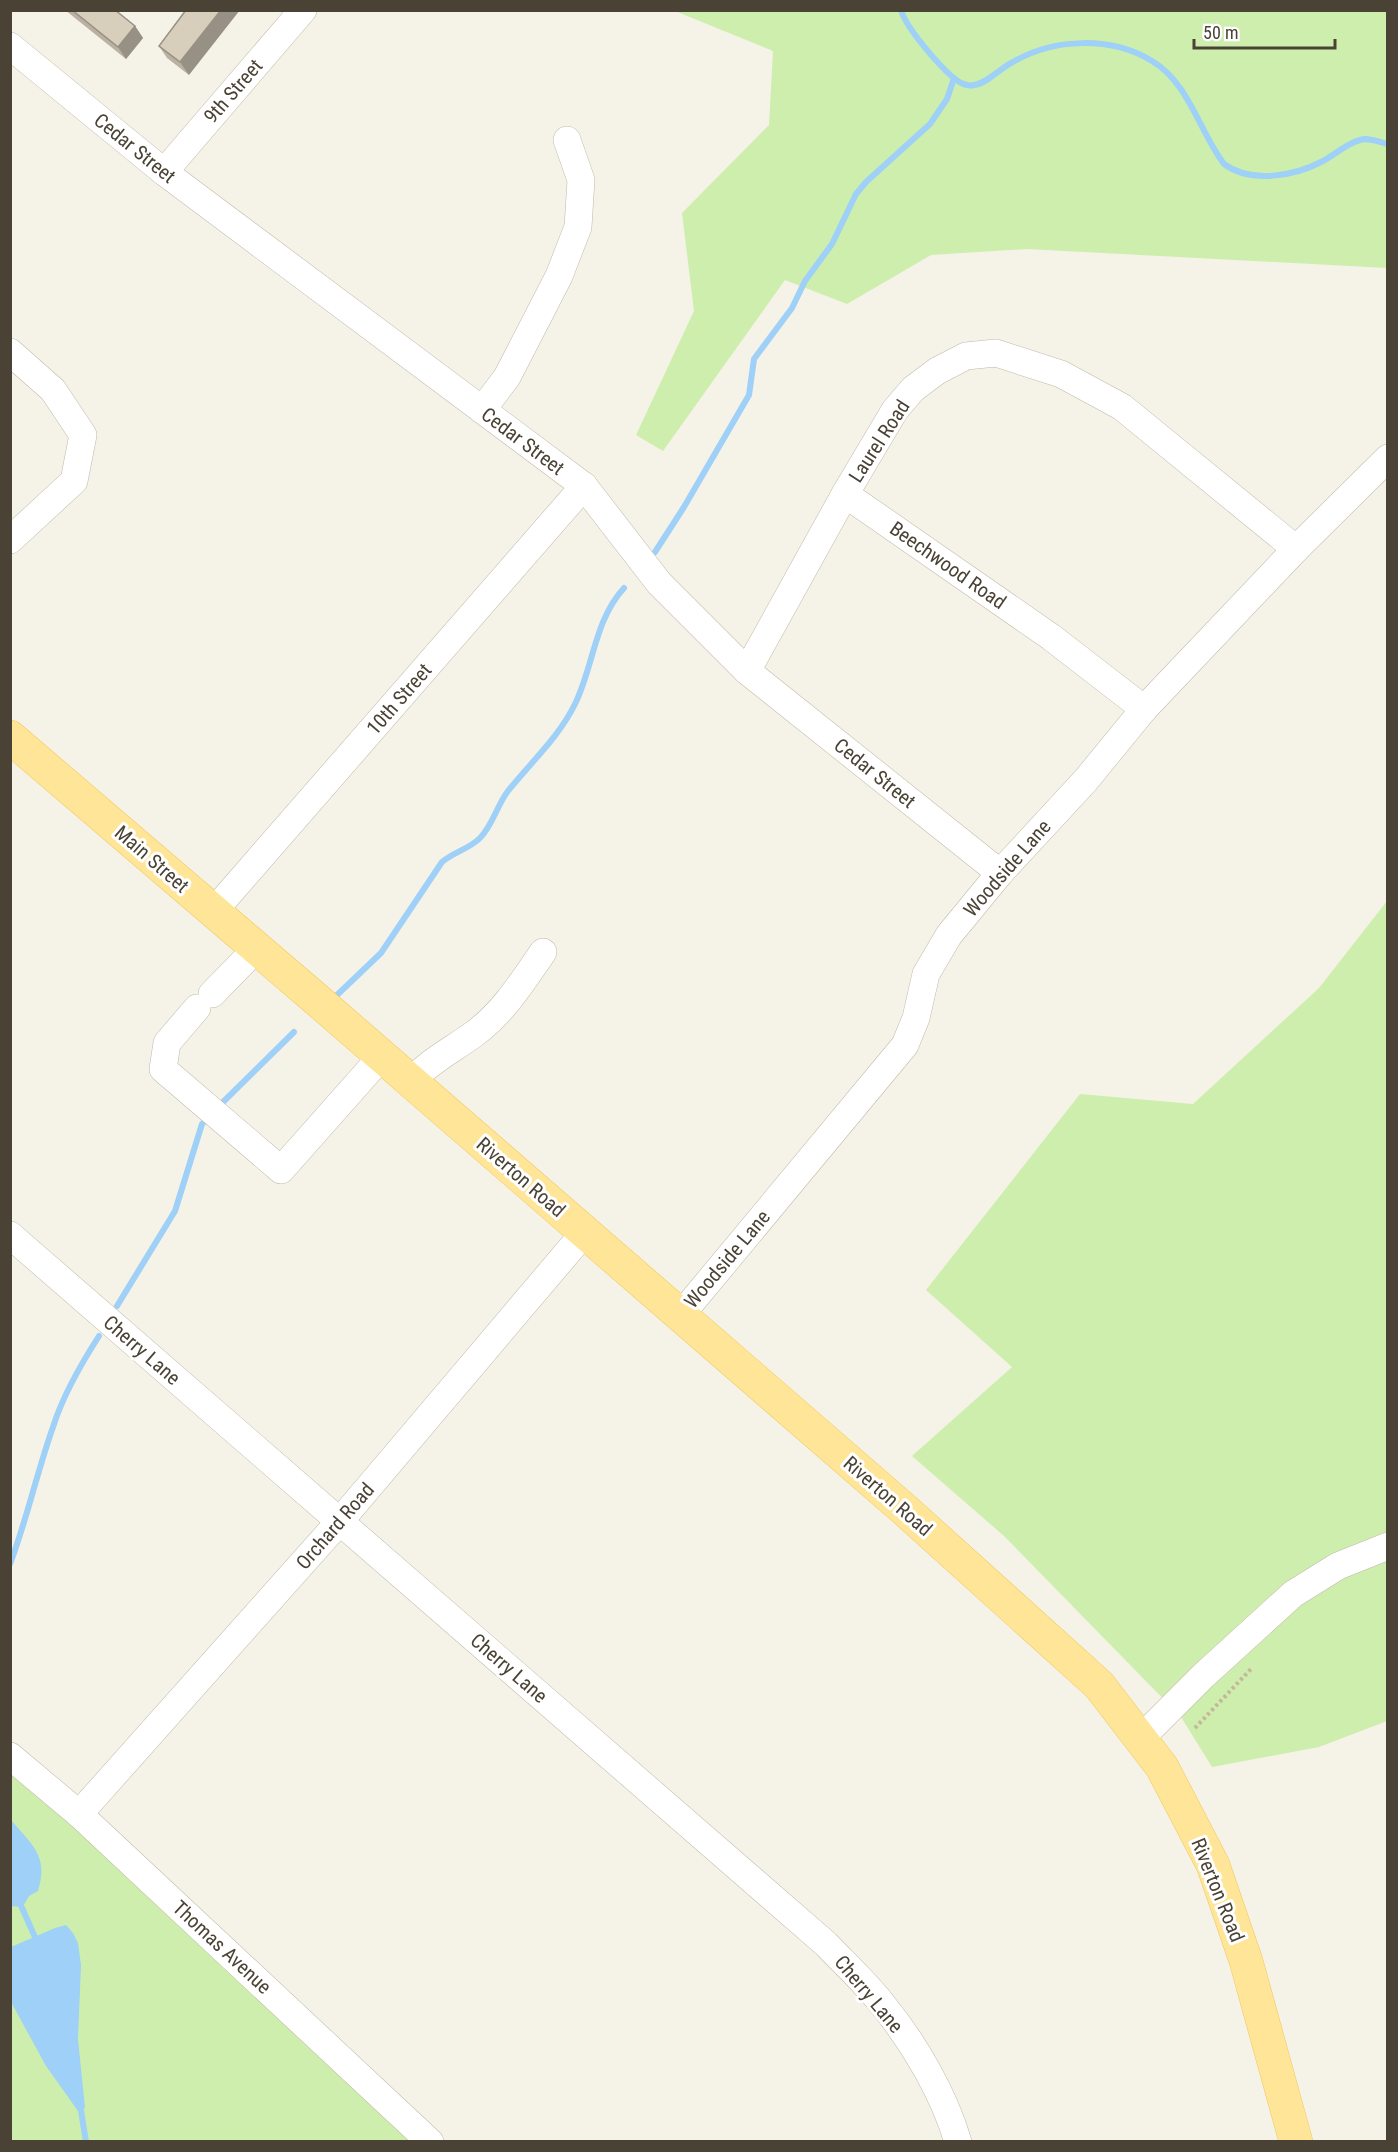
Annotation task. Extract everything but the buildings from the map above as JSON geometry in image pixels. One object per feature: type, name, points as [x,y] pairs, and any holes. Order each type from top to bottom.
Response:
[{"type":"main road","name":"Main Street","points":[[10,737],[294,981]]},
{"type":"main road","name":"Riverton Road","points":[[294,981],[905,1510],[1099,1685],[1162,1767],[1213,1865],[1246,1961],[1296,2142]]},
{"type":"street","name":"9th Street","points":[[164,172],[303,10]]},
{"type":"street","name":"Cedar Street","points":[[10,46],[164,172],[584,486],[659,583],[747,671],[1000,873]]},
{"type":"street","points":[[482,410],[507,377],[554,286],[578,227],[581,180],[567,140]]},
{"type":"street","points":[[10,352],[53,390],[83,435],[74,481],[10,540]]},
{"type":"street","name":"Laurel Road","points":[[747,671],[845,494],[895,410],[913,389],[937,371],[966,356],[996,353],[1061,374],[1122,406],[1296,549]]},
{"type":"street","name":"Woodside Lane","points":[[680,1316],[905,1045],[916,1018],[926,974],[949,935],[1000,873],[1086,780],[1144,709],[1296,549],[1388,458]]},
{"type":"street","name":"10th Street","points":[[213,912],[584,486]]},
{"type":"street","name":"Beechwood Road","points":[[845,494],[1051,637],[1144,709]]},
{"type":"street","points":[[256,949],[204,1001],[167,1044],[163,1069],[281,1170],[382,1056]]},
{"type":"street","points":[[411,1081],[424,1067],[475,1034],[489,1021],[543,952]]},
{"type":"street","name":"Orchard Road","points":[[79,1814],[340,1521],[584,1233]]},
{"type":"street","name":"Cherry Lane","points":[[10,1235],[826,1944],[884,2005],[917,2054],[953,2124],[958,2142]]},
{"type":"street","points":[[1140,1739],[1203,1676],[1293,1594],[1338,1566],[1388,1545]]},
{"type":"street","name":"Thomas Avenue","points":[[10,1756],[79,1814],[429,2142]]},
{"type":"path","points":[[1195,1728],[1251,1669]]},
{"type":"green space","points":[[675,11],[1387,11],[1387,268],[1027,249],[931,255],[847,304],[785,280],[663,451],[636,435],[694,311],[682,213],[769,125],[773,51]]},
{"type":"green space","points":[[1387,901],[1387,1721],[1319,1747],[1212,1767],[1181,1717],[1004,1536],[912,1456],[1012,1367],[926,1290],[1080,1094],[1193,1104],[1319,988]]},
{"type":"green space","points":[[10,1753],[430,2141],[11,2141]]},
{"type":"water","points":[[11,1820],[32,1844],[40,1860],[41,1879],[38,1891],[29,1896],[21,1907],[11,1906]]},
{"type":"water","points":[[66,1925],[78,1943],[81,1965],[78,2039],[85,2108],[78,2111],[46,2066],[11,2002],[11,1947]]},
{"type":"waterway","points":[[901,10],[910,28],[936,61],[954,78],[967,85],[979,84],[1008,65],[1046,48],[1082,43],[1101,44],[1136,53],[1165,70],[1175,82],[1224,164],[1247,174],[1273,176],[1300,171],[1363,139],[1388,144]]},
{"type":"waterway","points":[[655,552],[749,395],[754,359],[792,308],[805,281],[832,244],[856,194],[866,182],[930,124],[947,99],[954,78]]},
{"type":"waterway","points":[[336,996],[381,953],[442,862],[480,838],[508,791],[561,727],[575,704],[606,615],[624,588]]},
{"type":"waterway","points":[[218,1107],[294,1032]]},
{"type":"waterway","points":[[117,1306],[175,1211],[202,1124],[209,1117]]},
{"type":"waterway","points":[[10,1564],[57,1415],[73,1380],[99,1336]]},
{"type":"waterway","points":[[19,1901],[38,1944]]},
{"type":"waterway","points":[[80,2104],[86,2142]]}]
